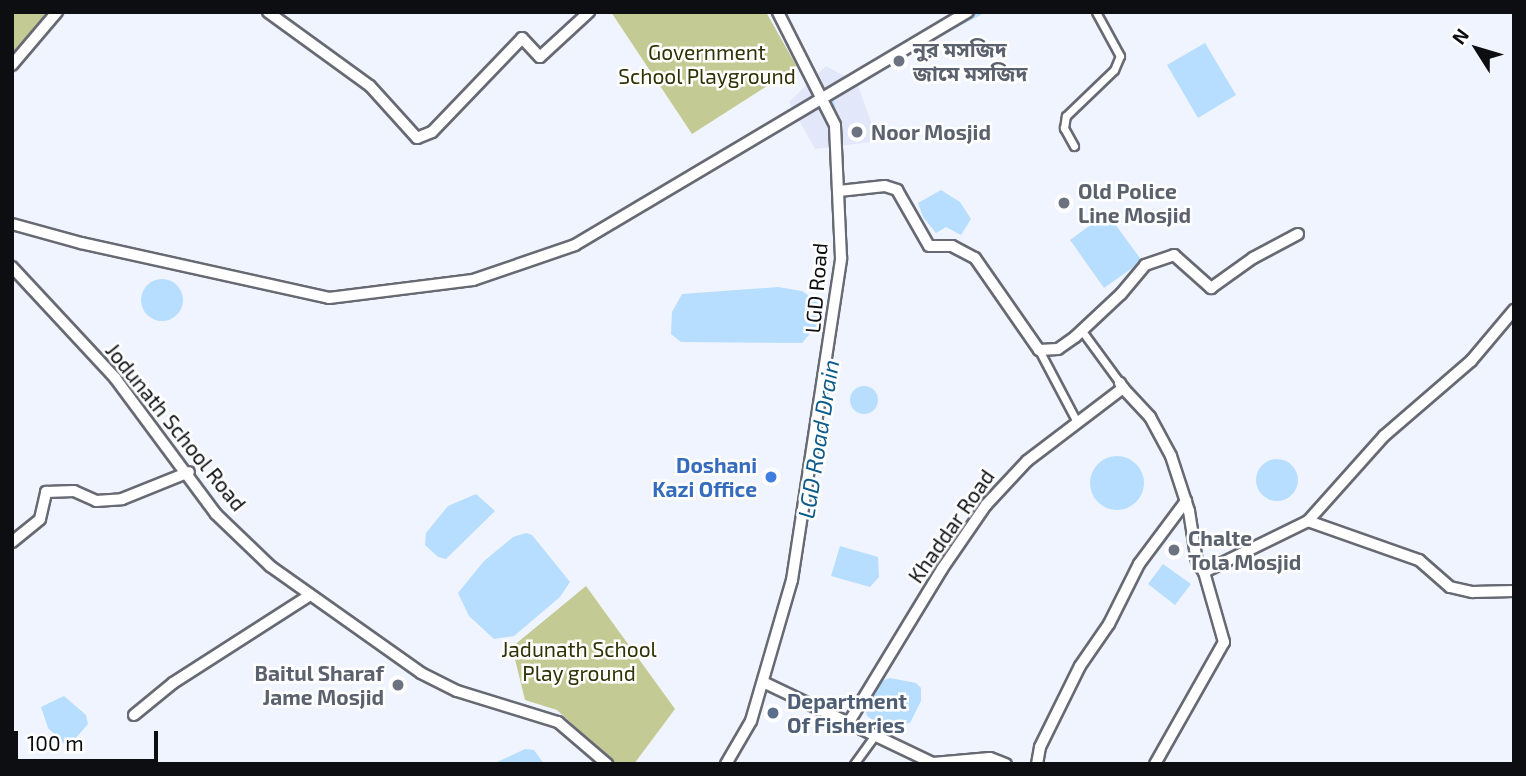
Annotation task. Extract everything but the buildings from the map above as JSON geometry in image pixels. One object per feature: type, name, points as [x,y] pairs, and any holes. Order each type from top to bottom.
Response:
[{"type":"street","points":[[12,65],[57,12]]},
{"type":"street","points":[[268,12],[370,86],[417,138],[432,132],[500,57],[522,38],[540,57],[589,12]]},
{"type":"street","name":"LGD Road","points":[[726,764],[751,721],[792,580],[822,408],[841,257],[835,125],[824,97],[778,12]]},
{"type":"street","points":[[12,223],[94,247],[329,298],[472,280],[575,245],[968,12]]},
{"type":"street","points":[[1074,146],[1065,128],[1066,116],[1114,70],[1120,56],[1096,12]]},
{"type":"street","points":[[839,191],[885,186],[897,190],[929,246],[953,246],[975,258],[1039,350],[1077,422]]},
{"type":"street","points":[[1039,350],[1058,349],[1082,331],[1145,265],[1174,254],[1211,288],[1252,258],[1298,234]]},
{"type":"street","name":"Jodunath School Road","points":[[12,267],[115,378],[189,472],[216,514],[270,566],[438,682],[558,722],[607,764]]},
{"type":"street","points":[[1204,572],[1308,521],[1384,436],[1471,361],[1514,310]]},
{"type":"street","points":[[1082,331],[1163,437],[1186,501],[1197,562],[1204,572],[1224,642],[1155,764]]},
{"type":"street","name":"Khaddar Road","points":[[849,722],[942,569],[986,505],[1012,475],[1121,385]]},
{"type":"street","points":[[12,542],[40,519],[46,492],[74,491],[96,501],[122,499],[189,472]]},
{"type":"street","points":[[1037,764],[1040,747],[1080,666],[1110,624],[1139,564],[1186,501]]},
{"type":"street","points":[[1308,521],[1419,560],[1450,587],[1472,592],[1514,591]]},
{"type":"street","points":[[134,715],[173,683],[310,595]]},
{"type":"street","points":[[763,682],[933,763],[990,758],[1006,764]]},
{"type":"street","points":[[854,764],[875,735]]},
{"type":"shaded area","points":[[826,66],[857,83],[878,141],[815,149],[789,102]]},
{"type":"green space","points":[[12,12],[54,12],[12,61]]},
{"type":"green space","name":"Government School Playground","points":[[611,12],[766,12],[797,67],[692,134]]},
{"type":"green space","name":"Jadunath School Play ground","points":[[586,586],[675,709],[634,764],[616,764],[557,710],[525,700],[512,647]]},
{"type":"water","points":[[1205,43],[1236,95],[1198,118],[1167,65]]},
{"type":"water","points":[[941,190],[960,202],[971,219],[961,235],[946,227],[936,233],[923,217],[918,203]]},
{"type":"water","points":[[1107,213],[1142,261],[1104,288],[1070,240]]},
{"type":"water","points":[[162,279],[177,285],[183,300],[177,315],[162,321],[147,315],[141,300],[147,285]]},
{"type":"water","points":[[778,287],[802,291],[820,304],[821,321],[802,343],[681,342],[671,334],[672,312],[682,294]]},
{"type":"water","points":[[864,386],[874,390],[878,400],[874,410],[864,414],[854,410],[850,400],[854,390]]},
{"type":"water","points":[[1117,456],[1136,464],[1144,483],[1136,502],[1117,510],[1098,502],[1090,483],[1098,464]]},
{"type":"water","points":[[1277,459],[1292,465],[1298,480],[1292,495],[1277,501],[1262,495],[1256,480],[1262,465]]},
{"type":"water","points":[[476,494],[495,511],[446,559],[438,557],[425,545],[426,533],[448,506]]},
{"type":"water","points":[[526,533],[532,535],[570,582],[560,597],[514,636],[494,639],[469,616],[458,593],[484,561],[513,537]]},
{"type":"water","points":[[840,546],[878,557],[879,577],[870,587],[831,576]]},
{"type":"water","points":[[1163,564],[1191,584],[1175,605],[1148,584]]},
{"type":"water","points":[[890,678],[916,683],[921,688],[921,701],[910,723],[881,726],[867,716],[864,704],[878,682]]},
{"type":"water","points":[[64,696],[86,715],[88,724],[68,747],[48,728],[41,707]]},
{"type":"water","points":[[525,749],[534,750],[544,764],[493,764]]},
{"type":"waterway","points":[[946,31],[980,13]]},
{"type":"waterway","points":[[832,98],[835,115]]},
{"type":"waterway","points":[[1092,339],[1113,368]]},
{"type":"waterway","name":"LGD Road Drain","points":[[821,422],[828,377]]},
{"type":"waterway","name":"LGD Road Drain","points":[[814,470],[818,442]]},
{"type":"place","name":"নুর মসজিদ জামে মসজিদ","points":[[899,61]]},
{"type":"place","name":"Noor Mosjid","points":[[857,132]]},
{"type":"place","name":"Old Police Line Mosjid","points":[[1064,203]]},
{"type":"place","name":"Doshani Kazi Office","points":[[771,477]]},
{"type":"place","name":"Chalte Tola Mosjid","points":[[1174,550]]},
{"type":"place","name":"Baitul Sharaf Jame Mosjid","points":[[398,685]]},
{"type":"place","name":"Department Of Fisheries","points":[[773,713]]}]
